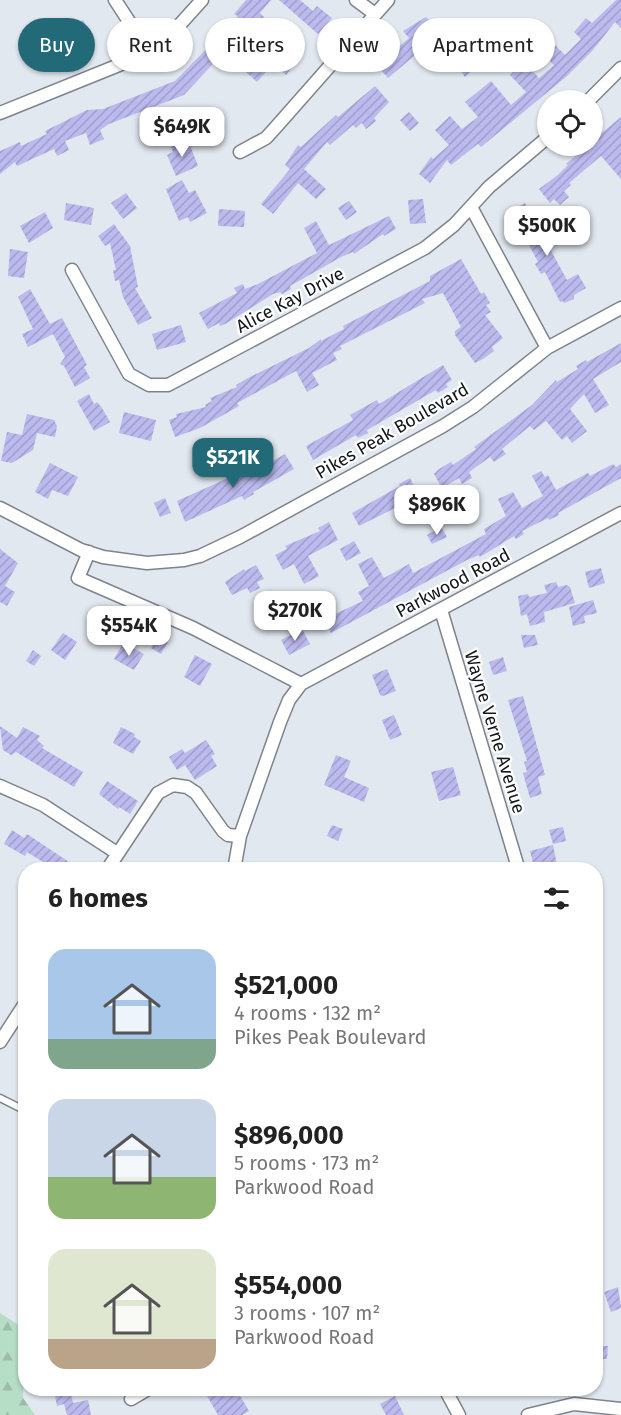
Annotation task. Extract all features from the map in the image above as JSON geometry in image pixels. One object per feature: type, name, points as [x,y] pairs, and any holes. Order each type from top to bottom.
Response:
[{"type":"street","points":[[115,0],[127,18]]},
{"type":"street","points":[[186,18],[202,0]]},
{"type":"street","points":[[356,0],[375,14]]},
{"type":"street","points":[[240,152],[266,138],[388,0]]},
{"type":"street","points":[[599,90],[621,68]]},
{"type":"street","points":[[0,113],[107,70]]},
{"type":"street","name":"Alice Kay Drive","points":[[72,270],[129,374],[149,385],[168,385],[425,248],[445,234],[489,187],[537,146]]},
{"type":"street","points":[[471,207],[547,348]]},
{"type":"street","name":"Pikes Peak Boulevard","points":[[0,508],[89,552],[118,561],[147,563],[184,560],[217,548],[443,426],[473,407],[547,348],[621,308]]},
{"type":"street","name":"Parkwood Road","points":[[301,684],[621,513]]},
{"type":"street","points":[[89,552],[78,578],[193,628],[301,684],[289,700],[280,722],[240,836],[235,862]]},
{"type":"street","name":"Wayne Verne Avenue","points":[[441,610],[516,862]]},
{"type":"street","points":[[112,862],[158,793],[173,785],[187,787],[196,793],[223,831],[240,836]]},
{"type":"street","points":[[0,786],[43,805],[117,853]]},
{"type":"street","points":[[0,1042],[18,1014]]},
{"type":"street","points":[[131,1399],[136,1396]]},
{"type":"street","points":[[449,1396],[459,1415]]},
{"type":"street","points":[[528,1415],[574,1404],[621,1409]]},
{"type":"lane","points":[[0,1098],[18,1107]]},
{"type":"green space","points":[[0,1313],[18,1325],[18,1396],[23,1396],[35,1415],[0,1415]]},
{"type":"building","points":[[246,0],[271,0],[260,13],[263,18],[236,18],[238,16],[234,14]]},
{"type":"building","points":[[279,0],[300,0],[313,11],[317,6],[332,18],[317,18],[317,33],[305,23],[305,18],[300,18]]},
{"type":"building","points":[[616,0],[621,0],[621,28],[615,22],[593,50],[567,76],[550,90],[537,90],[537,101],[481,147],[478,144],[451,165],[447,160],[430,183],[419,174],[431,157],[433,159],[449,145],[435,130],[450,116],[462,129],[478,117],[465,102],[491,81],[511,105],[526,92],[510,75],[513,72],[533,72],[539,78],[546,72],[555,72],[555,45],[565,55],[581,39],[574,32],[586,18],[592,23]]},
{"type":"building","points":[[412,26],[412,58],[400,68],[400,46],[409,38],[403,31]]},
{"type":"building","points":[[205,50],[205,72],[184,95],[109,124],[100,130],[104,139],[90,145],[86,133],[65,141],[69,150],[57,156],[54,149],[17,166],[15,162],[0,174],[0,151],[20,142],[21,146],[47,134],[45,131],[87,110],[103,109],[175,81],[184,72],[193,72],[193,63]]},
{"type":"building","points":[[246,72],[266,72],[257,82]]},
{"type":"building","points":[[383,72],[395,72],[388,78]]},
{"type":"building","points":[[461,72],[470,72],[465,77]]},
{"type":"building","points":[[375,86],[389,102],[374,118],[376,121],[366,129],[362,123],[356,128],[353,125],[330,145],[327,142],[304,169],[326,189],[316,199],[298,183],[273,214],[261,204],[290,169],[285,165],[298,145],[301,147],[336,115],[338,117]]},
{"type":"building","points":[[409,112],[419,123],[410,131],[400,120]]},
{"type":"building","points":[[621,117],[621,179],[601,156],[603,156],[603,132]]},
{"type":"building","points":[[188,140],[198,166],[176,176],[167,155],[173,152],[171,147]]},
{"type":"building","points":[[575,156],[601,156],[569,183],[571,185],[564,191],[569,197],[560,205],[554,199],[550,203],[539,189],[559,174],[568,165],[566,164]]},
{"type":"building","points":[[182,180],[189,193],[195,190],[207,213],[190,222],[188,217],[179,221],[166,189]]},
{"type":"building","points":[[126,193],[137,208],[123,219],[111,203]]},
{"type":"building","points":[[423,199],[426,223],[410,224],[408,200]]},
{"type":"building","points":[[349,201],[357,212],[346,220],[338,208]]},
{"type":"building","points":[[66,203],[94,208],[91,225],[64,220]]},
{"type":"building","points":[[525,203],[567,280],[578,274],[586,288],[574,295],[574,299],[564,303],[560,302],[545,272],[541,274],[535,264],[538,262],[511,211]]},
{"type":"building","points":[[219,209],[245,211],[244,227],[218,226]]},
{"type":"building","points":[[45,212],[53,228],[29,243],[20,226]]},
{"type":"building","points":[[389,216],[396,229],[384,236],[383,234],[354,254],[353,252],[341,257],[290,286],[291,289],[282,294],[280,292],[273,294],[225,324],[220,326],[219,323],[208,329],[199,313],[237,293],[234,288],[243,284],[245,289],[258,284],[317,253],[304,228],[316,221],[329,245]]},
{"type":"building","points":[[114,224],[130,246],[138,287],[135,288],[152,318],[138,325],[123,297],[119,280],[115,281],[113,270],[116,270],[110,243],[105,246],[98,236]]},
{"type":"building","points":[[10,249],[28,252],[24,278],[8,276]]},
{"type":"building","points":[[461,259],[481,294],[484,292],[490,303],[486,305],[491,312],[485,315],[503,338],[492,347],[494,351],[483,359],[475,363],[455,335],[455,331],[461,327],[443,293],[422,299],[425,303],[340,346],[342,349],[333,353],[337,360],[312,373],[319,385],[307,392],[296,371],[237,403],[239,406],[200,428],[175,437],[169,420],[177,417],[176,414],[206,407],[205,405],[212,401],[210,398],[237,387],[236,385],[248,378],[344,329],[343,326],[430,281],[430,276]]},
{"type":"building","points":[[30,289],[50,324],[62,318],[87,365],[84,367],[90,378],[75,387],[64,366],[60,364],[65,357],[53,334],[28,347],[22,334],[33,329],[18,297]]},
{"type":"building","points":[[181,325],[186,342],[157,350],[152,334]]},
{"type":"building","points":[[621,343],[621,362],[593,379],[609,405],[595,413],[584,394],[570,409],[587,431],[572,443],[567,436],[562,440],[546,421],[534,430],[530,426],[502,449],[506,454],[494,462],[490,457],[469,472],[472,478],[462,484],[459,478],[442,488],[434,474],[439,469],[451,462],[453,465],[476,449],[474,447],[532,405],[556,380],[557,382],[578,369],[576,366]]},
{"type":"building","points":[[443,365],[452,380],[446,384],[448,387],[438,393],[436,390],[367,430],[368,433],[358,438],[356,435],[313,460],[306,446],[353,420],[350,415],[377,400],[379,404]]},
{"type":"building","points":[[89,394],[94,404],[97,402],[102,408],[110,422],[94,431],[77,401]]},
{"type":"building","points":[[124,412],[156,420],[151,441],[119,433]]},
{"type":"building","points":[[27,414],[54,420],[57,426],[55,437],[37,433],[33,450],[12,463],[1,461],[7,432],[22,435]]},
{"type":"building","points":[[285,454],[294,469],[253,492],[254,494],[244,500],[242,496],[185,522],[177,501],[246,470],[248,475]]},
{"type":"building","points":[[50,463],[78,477],[68,496],[52,490],[48,499],[35,492]]},
{"type":"building","points":[[613,464],[616,467],[621,464],[621,478],[558,513],[559,515],[522,531],[524,534],[516,539],[514,536],[480,557],[479,555],[467,560],[331,633],[324,619],[363,601],[358,592],[369,586],[358,564],[372,557],[384,578],[409,564],[413,573],[486,534],[484,529],[506,516],[498,499],[513,492],[522,508],[543,496],[532,476],[541,471],[545,477],[548,475],[556,490],[588,473],[590,476]]},
{"type":"building","points":[[410,478],[419,496],[359,526],[352,513]]},
{"type":"building","points":[[165,498],[171,513],[160,517],[154,503]]},
{"type":"building","points":[[329,522],[338,540],[308,556],[319,576],[304,584],[294,564],[283,570],[275,555],[287,549],[285,546],[320,531],[318,528]]},
{"type":"building","points":[[441,527],[447,537],[432,544],[427,535]]},
{"type":"building","points":[[354,541],[361,553],[346,561],[340,549]]},
{"type":"building","points":[[0,549],[18,563],[5,586],[15,592],[7,606],[0,602]]},
{"type":"building","points":[[256,565],[264,579],[257,582],[260,588],[250,593],[247,588],[232,595],[225,582],[244,569],[245,571]]},
{"type":"building","points":[[601,568],[605,583],[589,588],[585,572]]},
{"type":"building","points":[[556,582],[558,587],[567,585],[570,587],[575,603],[544,612],[545,622],[530,626],[527,614],[521,616],[518,596],[528,594],[529,597],[547,593],[544,585]]},
{"type":"building","points":[[593,600],[597,613],[584,616],[585,623],[573,626],[569,607]]},
{"type":"building","points":[[302,629],[310,644],[289,655],[281,640]]},
{"type":"building","points":[[63,633],[77,642],[65,660],[51,650]]},
{"type":"building","points":[[521,635],[535,635],[538,645],[524,648]]},
{"type":"building","points":[[158,636],[168,642],[161,654],[151,648]]},
{"type":"building","points":[[126,644],[144,654],[134,670],[114,659],[122,645],[125,647]]},
{"type":"building","points":[[33,650],[41,656],[34,666],[26,661]]},
{"type":"building","points":[[195,655],[212,664],[200,686],[184,677]]},
{"type":"building","points":[[503,657],[507,671],[493,675],[489,662]]},
{"type":"building","points":[[387,669],[396,691],[383,696],[380,695],[372,675]]},
{"type":"building","points":[[523,696],[545,775],[538,777],[542,794],[530,798],[523,773],[527,772],[524,762],[527,761],[508,700]]},
{"type":"building","points":[[394,715],[402,735],[390,740],[382,720]]},
{"type":"building","points":[[0,726],[17,738],[23,727],[40,736],[37,740],[44,746],[42,748],[83,772],[74,787],[16,752],[11,755],[3,750]]},
{"type":"building","points":[[121,727],[135,734],[134,737],[141,741],[133,754],[113,743]]},
{"type":"building","points":[[206,740],[215,754],[211,756],[217,766],[195,780],[185,765],[177,770],[169,757],[182,749],[185,753]]},
{"type":"building","points":[[336,755],[351,761],[344,777],[369,788],[364,802],[324,785]]},
{"type":"building","points":[[453,767],[461,795],[439,801],[431,772]]},
{"type":"building","points":[[107,781],[138,801],[130,814],[119,807],[118,809],[99,794]]},
{"type":"building","points":[[332,825],[343,829],[338,841],[327,836]]},
{"type":"building","points":[[563,827],[566,841],[553,844],[549,830]]},
{"type":"building","points":[[12,830],[24,838],[27,834],[69,862],[43,862],[27,852],[25,856],[4,844]]},
{"type":"building","points":[[553,845],[556,862],[533,862],[530,851]]},
{"type":"building","points":[[618,1287],[621,1308],[611,1312],[604,1292]]},
{"type":"building","points":[[603,1346],[608,1346],[607,1359],[603,1359]]},
{"type":"building","points":[[55,1396],[72,1396],[73,1403],[88,1400],[91,1415],[67,1415],[64,1404],[57,1406]]},
{"type":"building","points":[[207,1396],[240,1396],[249,1411],[242,1415],[218,1415]]},
{"type":"building","points":[[395,1396],[404,1415],[386,1415],[380,1404]]}]
